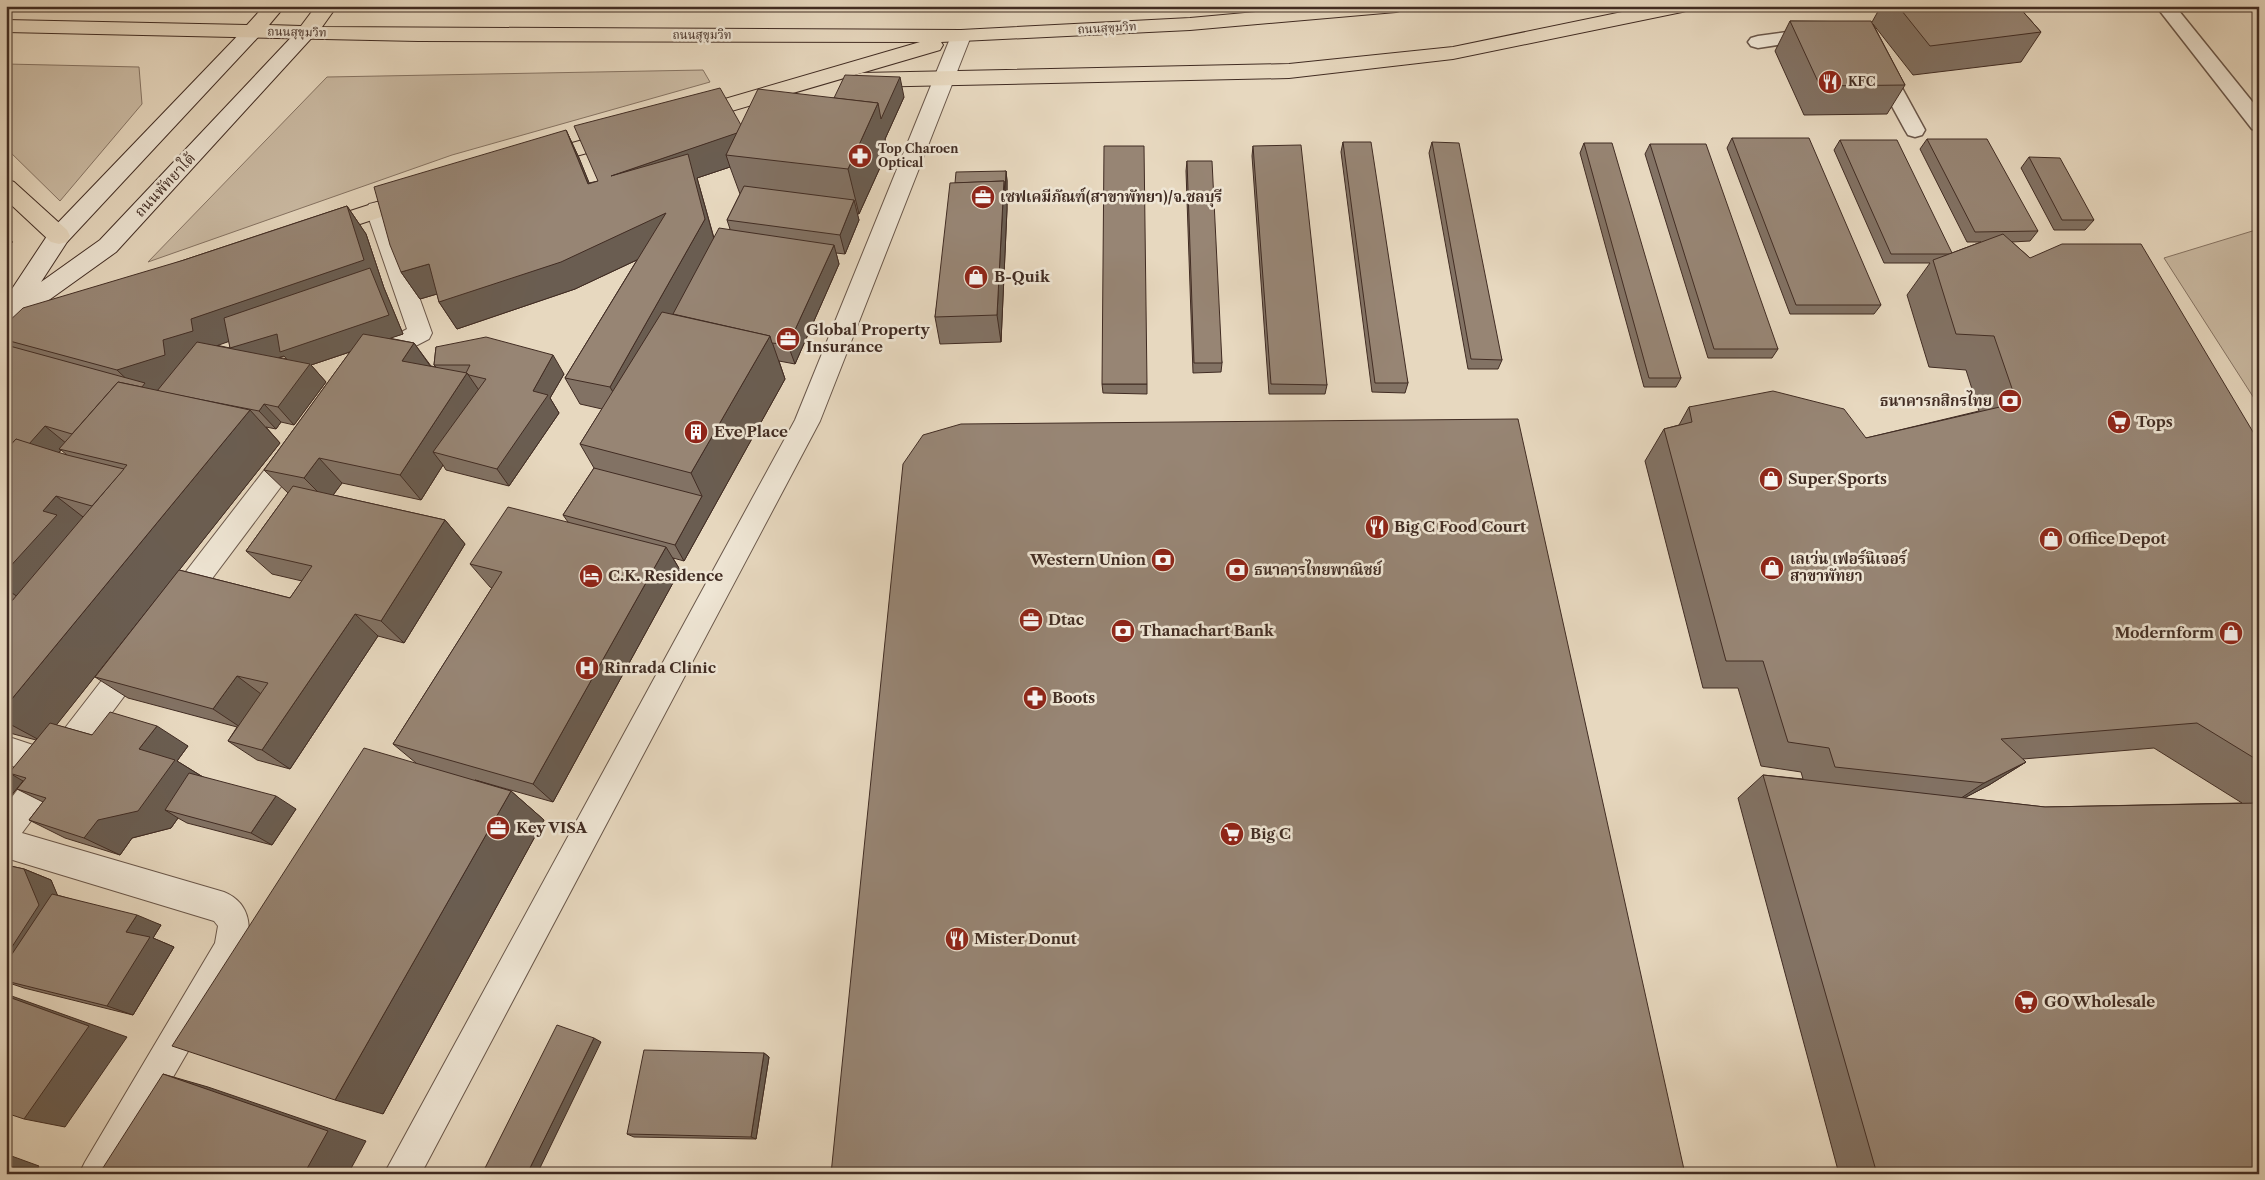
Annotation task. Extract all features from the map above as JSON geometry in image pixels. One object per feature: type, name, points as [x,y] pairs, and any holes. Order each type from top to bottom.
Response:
[{"type":"highway","points":[[253,31],[274,6]]},
{"type":"highway","points":[[307,32],[327,6]]},
{"type":"highway","points":[[1174,6],[1177,12],[1190,24]]},
{"type":"highway","name":"ถนนสุขุมวิท","points":[[6,26],[418,35],[961,36],[1190,24],[1396,6]]},
{"type":"highway","points":[[817,80],[1289,71],[1453,53],[1682,6]]},
{"type":"highway","points":[[675,120],[817,80],[961,36]]},
{"type":"highway","points":[[524,163],[638,131]]},
{"type":"highway","points":[[6,187],[59,236]]},
{"type":"highway","points":[[303,235],[432,192]]},
{"type":"street","name":"ถนนพัทยาใต้","points":[[6,318],[59,236],[253,31]]},
{"type":"street","name":"ถนนพัทยาใต้","points":[[6,318],[108,246],[307,32]]},
{"type":"street","points":[[402,1174],[807,421],[942,79],[961,36]]},
{"type":"street","points":[[354,370],[420,333],[377,210]]},
{"type":"street","points":[[6,830],[306,434]]},
{"type":"street","points":[[6,750],[54,766]]},
{"type":"street","points":[[6,843],[224,908],[234,923],[231,947],[97,1174]]},
{"type":"lane","points":[[2165,6],[2259,124]]},
{"type":"lane","points":[[1758,42],[1832,32]]},
{"type":"lane","points":[[1873,54],[1915,130]]},
{"type":"shaded area","points":[[6,64],[139,67],[142,104],[60,201],[6,148]]},
{"type":"shaded area","points":[[703,70],[710,82],[452,155],[148,262],[327,77]]},
{"type":"shaded area","points":[[2259,229],[2259,406],[2164,258]]},
{"type":"building","points":[[1898,6],[2018,6],[2041,32],[1930,46]]},
{"type":"building","points":[[1790,21],[1871,21],[1905,85],[1820,86]]},
{"type":"building","points":[[845,75],[900,77],[881,119],[878,103],[834,98]]},
{"type":"building","points":[[720,88],[741,125],[737,133],[611,176],[688,154],[705,219],[610,387],[565,378],[666,213],[561,262],[439,302],[429,264],[401,272],[390,245],[374,187],[566,130],[588,184],[598,181],[574,126]]},
{"type":"building","points":[[758,89],[878,103],[848,169],[726,155]]},
{"type":"building","points":[[1732,138],[1809,138],[1881,305],[1796,305]]},
{"type":"building","points":[[1927,139],[1987,139],[2038,231],[1975,232]]},
{"type":"building","points":[[1840,140],[1897,140],[1951,254],[1891,254]]},
{"type":"building","points":[[1343,142],[1371,142],[1408,383],[1375,383]]},
{"type":"building","points":[[1432,142],[1459,143],[1502,360],[1471,359]]},
{"type":"building","points":[[1584,143],[1612,143],[1681,378],[1649,378]]},
{"type":"building","points":[[1650,144],[1706,144],[1778,349],[1714,349]]},
{"type":"building","points":[[1301,145],[1327,385],[1271,384],[1253,146]]},
{"type":"building","points":[[1104,146],[1144,146],[1147,384],[1102,384]]},
{"type":"building","points":[[2029,157],[2060,158],[2094,220],[2062,220]]},
{"type":"building","points":[[1187,161],[1212,161],[1222,363],[1194,363]]},
{"type":"building","points":[[1006,171],[1005,193],[1004,181],[955,183],[956,172]]},
{"type":"building","name":"B-Quik","points":[[1004,181],[997,315],[935,317],[950,183]]},
{"type":"building","points":[[744,186],[854,200],[840,235],[727,220]]},
{"type":"building","points":[[347,206],[364,260],[191,319],[193,331],[163,340],[165,355],[117,370],[6,340],[6,324],[23,308],[184,260]]},
{"type":"building","points":[[719,228],[834,245],[788,345],[772,343],[770,336],[673,314]]},
{"type":"building","points":[[2003,234],[2030,258],[2062,244],[2141,244],[2259,442],[2259,761],[2197,723],[2001,739],[2026,762],[1984,783],[1835,767],[1829,748],[1788,742],[1763,661],[1726,661],[1664,429],[1692,422],[1689,407],[1773,391],[1844,409],[1866,438],[2017,403],[1994,336],[1956,334],[1933,260]]},
{"type":"building","points":[[370,268],[389,315],[280,352],[277,334],[230,348],[224,318]]},
{"type":"building","points":[[662,312],[770,336],[691,473],[580,444]]},
{"type":"building","points":[[363,334],[414,343],[402,361],[467,373],[400,475],[319,458],[304,478],[264,470]]},
{"type":"building","points":[[486,337],[553,355],[533,391],[548,395],[497,469],[433,452],[486,379],[466,373],[470,365],[434,365],[436,347]]},
{"type":"building","points":[[197,342],[310,364],[278,407],[264,404],[259,411],[157,391]]},
{"type":"building","points":[[6,345],[145,383],[142,387],[118,382],[72,434],[45,426],[29,444],[16,439],[6,450]]},
{"type":"building","points":[[118,382],[250,410],[6,706],[6,608],[127,465],[59,449]]},
{"type":"building","name":"Big C","points":[[1518,419],[1685,1174],[831,1174],[903,464],[923,435],[961,424]]},
{"type":"building","points":[[16,439],[67,455],[124,469],[92,506],[56,496],[43,511],[57,515],[6,571],[6,450]]},
{"type":"building","points":[[594,468],[702,496],[675,545],[563,515]]},
{"type":"building","points":[[293,486],[445,520],[381,621],[355,614],[262,750],[228,741],[268,683],[237,676],[213,709],[95,677],[179,570],[290,598],[312,566],[246,551]]},
{"type":"building","points":[[508,507],[666,547],[533,784],[393,744],[502,572],[470,564]]},
{"type":"building","points":[[110,712],[157,726],[139,749],[175,760],[138,811],[98,820],[84,838],[29,820],[46,798],[17,789],[26,778],[9,773],[50,723],[92,735]]},
{"type":"building","points":[[364,748],[511,791],[335,1100],[172,1046]]},
{"type":"building","points":[[189,773],[276,796],[251,833],[165,810]]},
{"type":"building","name":"GO Wholesale","points":[[1763,775],[2045,807],[2259,803],[2259,1174],[1877,1174]]},
{"type":"building","points":[[6,865],[24,869],[39,905],[8,953],[6,952]]},
{"type":"building","points":[[52,894],[137,915],[126,932],[150,937],[107,1006],[6,981],[6,963]]},
{"type":"building","points":[[6,996],[89,1026],[24,1119],[6,1113]]},
{"type":"building","points":[[557,1025],[594,1038],[527,1174],[482,1174]]},
{"type":"building","points":[[644,1050],[764,1053],[751,1137],[627,1134]]},
{"type":"building","points":[[163,1074],[328,1131],[304,1174],[99,1174]]},
{"type":"place","name":"KFC","points":[[1830,82]]},
{"type":"place","name":"Top Charoen Optical","points":[[860,156]]},
{"type":"place","name":"เซฟเคมีภัณฑ์(สาขาพัทยา)/จ.ชลบุรี","points":[[983,197]]},
{"type":"place","name":"B-Quik","points":[[976,277]]},
{"type":"place","name":"Global Property Insurance","points":[[788,339]]},
{"type":"place","name":"ธนาคารกสิกรไทย","points":[[2010,401]]},
{"type":"place","name":"Tops","points":[[2119,422]]},
{"type":"place","name":"Eve Place","points":[[696,432]]},
{"type":"place","name":"Super Sports","points":[[1771,479]]},
{"type":"place","name":"Big C Food Court","points":[[1377,527]]},
{"type":"place","name":"Office Depot","points":[[2051,539]]},
{"type":"place","name":"Western Union","points":[[1163,560]]},
{"type":"place","name":"เลเว่น เฟอร์นิเจอร์ สาขาพัทยา","points":[[1772,568]]},
{"type":"place","name":"ธนาคารไทยพาณิชย์","points":[[1237,570]]},
{"type":"place","name":"C.K. Residence","points":[[591,576]]},
{"type":"place","name":"Dtac","points":[[1031,620]]},
{"type":"place","name":"Thanachart Bank","points":[[1123,631]]},
{"type":"place","name":"Modernform","points":[[2231,633]]},
{"type":"place","name":"Rinrada Clinic","points":[[587,668]]},
{"type":"place","name":"Boots","points":[[1035,698]]},
{"type":"place","name":"Key VISA","points":[[498,828]]},
{"type":"place","name":"Big C","points":[[1232,834]]},
{"type":"place","name":"Mister Donut","points":[[957,939]]},
{"type":"place","name":"GO Wholesale","points":[[2026,1002]]}]
